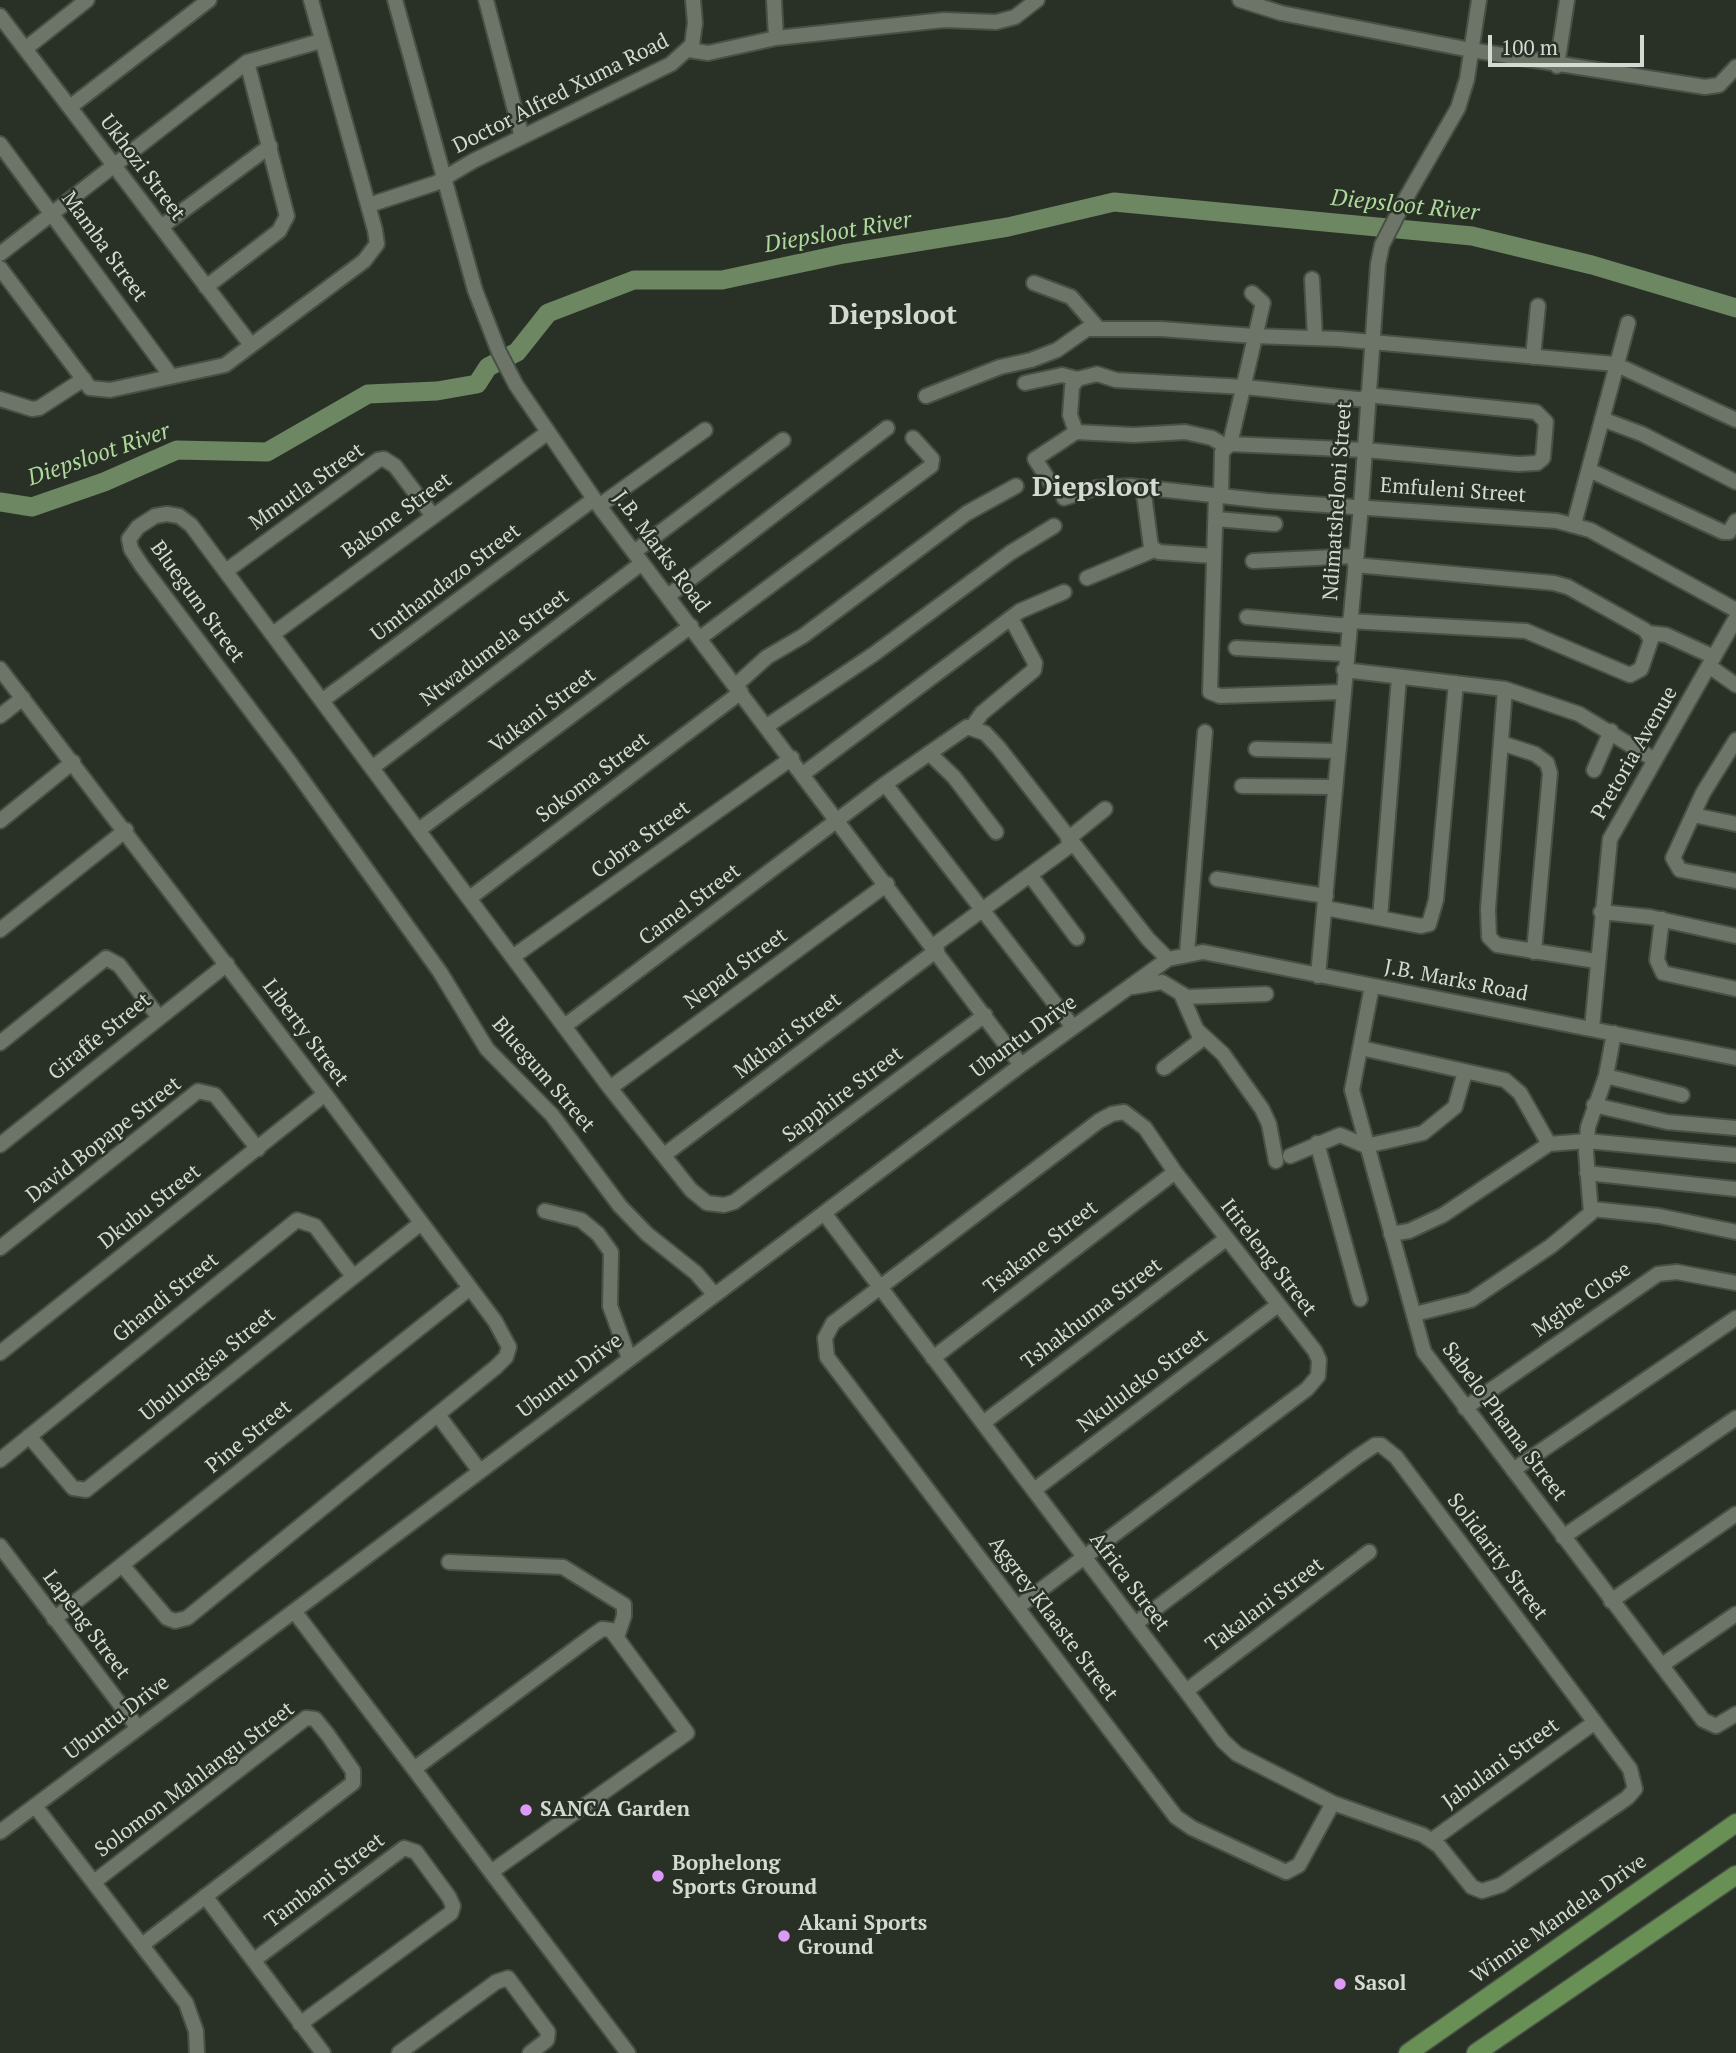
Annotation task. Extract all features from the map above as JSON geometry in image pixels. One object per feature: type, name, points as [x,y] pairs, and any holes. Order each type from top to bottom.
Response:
[{"type":"main road","name":"Winnie Mandela Drive","points":[[1408,2053],[1736,1823]]},
{"type":"main road","points":[[1476,2053],[1736,1875]]},
{"type":"street","points":[[25,49],[87,0]]},
{"type":"street","points":[[70,107],[209,0]]},
{"type":"street","points":[[0,268],[90,388],[110,390],[225,365],[364,261],[373,251],[377,238],[311,0]]},
{"type":"street","name":"J.B. Marks Road","points":[[395,0],[475,290],[499,352],[516,385],[596,502],[792,758],[1021,1065]]},
{"type":"street","points":[[486,0],[522,137]]},
{"type":"street","name":"Doctor Alfred Xuma Road","points":[[369,205],[444,179],[522,137],[671,64],[689,50],[695,37],[693,0]]},
{"type":"street","points":[[774,0],[776,38]]},
{"type":"street","points":[[689,50],[718,51],[776,38],[944,20],[996,22],[1015,17],[1037,0]]},
{"type":"street","points":[[1240,0],[1281,13],[1471,50],[1557,66],[1711,88],[1722,83],[1736,67]]},
{"type":"street","points":[[1557,66],[1567,0]]},
{"type":"street","name":"Ndimatsheloni Street","points":[[1318,976],[1382,244],[1458,108],[1467,79],[1474,1]]},
{"type":"street","name":"Ukhozi Street","points":[[0,16],[251,345]]},
{"type":"street","points":[[0,254],[247,62],[321,41]]},
{"type":"street","points":[[206,287],[285,224],[286,209],[247,62]]},
{"type":"street","name":"Mamba Street","points":[[0,144],[171,376]]},
{"type":"street","points":[[161,228],[270,146]]},
{"type":"street","points":[[1312,279],[1315,338]]},
{"type":"street","points":[[1034,283],[1071,297],[1098,328]]},
{"type":"street","points":[[1252,293],[1264,303],[1245,387],[1227,445],[1219,495],[1213,556],[1210,692],[1220,696],[1342,691]]},
{"type":"street","points":[[1533,357],[1538,306]]},
{"type":"street","points":[[1574,524],[1628,323]]},
{"type":"street","points":[[926,396],[1000,367],[1031,360],[1057,350],[1083,331],[1098,328],[1161,328],[1372,342],[1615,364],[1736,420]]},
{"type":"street","points":[[1026,383],[1062,375],[1077,379],[1097,374],[1116,380],[1245,387],[1527,410],[1542,415],[1546,430],[1543,458],[1534,464],[1364,450],[1227,445],[1212,438],[1185,432],[1134,435],[1076,432],[1035,459],[1050,482]]},
{"type":"street","points":[[0,385],[4,399],[32,409],[39,408],[84,379]]},
{"type":"street","points":[[1076,432],[1070,400],[1072,387],[1077,379]]},
{"type":"street","points":[[1602,419],[1642,434],[1736,482]]},
{"type":"street","points":[[668,596],[887,428]]},
{"type":"street","name":"Umthandazo Street","points":[[323,700],[596,502],[705,430]]},
{"type":"street","name":"Bakone Street","points":[[273,634],[547,433]]},
{"type":"street","points":[[700,638],[931,466],[932,459],[913,438]]},
{"type":"street","name":"Ntwadumela Street","points":[[373,767],[783,440]]},
{"type":"street","name":"Mmutla Street","points":[[226,570],[377,460],[384,459],[395,466],[433,516]]},
{"type":"street","points":[[1589,470],[1723,532],[1729,532],[1736,521]]},
{"type":"street","name":"Sokoma Street","points":[[471,897],[738,688],[767,657],[803,635],[967,513],[1016,486]]},
{"type":"street","points":[[1143,487],[1149,543],[1154,550]]},
{"type":"street","name":"Emfuleni Street","points":[[1064,498],[1096,488],[1143,487],[1574,524],[1736,610]]},
{"type":"street","name":"Bluegum Street","points":[[714,1294],[696,1273],[647,1234],[620,1206],[552,1115],[487,1049],[451,988],[291,764],[131,550],[129,539],[138,527],[155,516],[179,516],[191,525],[471,897],[610,1088],[699,1197],[708,1203],[724,1205]]},
{"type":"street","points":[[1216,519],[1275,524]]},
{"type":"street","points":[[767,726],[874,654],[1010,553],[1055,526]]},
{"type":"street","points":[[1087,578],[1154,550],[1213,556]]},
{"type":"street","points":[[1253,561],[1355,560],[1554,583],[1577,591],[1649,633],[1666,635],[1711,661],[1736,685]]},
{"type":"street","points":[[803,774],[1011,618],[1064,592]]},
{"type":"street","points":[[1247,617],[1526,631],[1630,675],[1641,669],[1651,640],[1649,633]]},
{"type":"street","name":"Camel Street","points":[[566,1025],[885,784],[958,731],[972,727],[982,713],[1034,670],[1035,663],[1011,618]]},
{"type":"street","name":"Pretoria Avenue","points":[[1592,1028],[1610,839],[1736,618]]},
{"type":"street","name":"Vukani Street","points":[[420,829],[691,626]]},
{"type":"street","points":[[1236,648],[1346,654]]},
{"type":"street","name":"Liberty Street","points":[[0,669],[126,830],[507,1337],[509,1351],[496,1367],[438,1415],[182,1620],[167,1618],[122,1565]]},
{"type":"street","points":[[1344,670],[1505,689],[1567,708],[1611,731],[1656,760]]},
{"type":"street","points":[[1380,918],[1399,677]]},
{"type":"street","points":[[1217,879],[1325,902],[1380,918],[1421,926],[1429,924],[1434,913],[1456,683]]},
{"type":"street","points":[[1505,689],[1488,909],[1489,937],[1497,946],[1597,961]]},
{"type":"street","points":[[0,716],[23,698]]},
{"type":"street","points":[[972,727],[985,733],[999,748],[1070,842],[1148,939],[1168,959]]},
{"type":"street","points":[[1594,770],[1611,731]]},
{"type":"street","points":[[1187,953],[1205,732]]},
{"type":"street","points":[[1501,743],[1535,754],[1547,763],[1550,773],[1534,952]]},
{"type":"street","points":[[1735,746],[1675,850],[1675,866],[1681,870],[1736,881]]},
{"type":"street","points":[[1256,749],[1338,751]]},
{"type":"street","points":[[929,753],[954,777],[996,832]]},
{"type":"street","name":"Cobra Street","points":[[514,956],[792,758]]},
{"type":"street","points":[[0,821],[73,762]]},
{"type":"street","points":[[885,784],[1073,1027]]},
{"type":"street","points":[[1242,786],[1335,788]]},
{"type":"street","name":"Mkhari Street","points":[[664,1155],[1030,875],[1105,809]]},
{"type":"street","points":[[1693,815],[1736,824]]},
{"type":"street","points":[[0,930],[126,830]]},
{"type":"street","points":[[1030,875],[1077,938]]},
{"type":"street","name":"Nepad Street","points":[[610,1088],[887,884]]},
{"type":"street","points":[[1601,912],[1662,919],[1736,936]]},
{"type":"street","points":[[1662,919],[1657,960],[1660,971],[1670,976],[1736,989]]},
{"type":"street","name":"J.B. Marks Road","points":[[1168,959],[1187,953],[1203,952],[1736,1058]]},
{"type":"street","points":[[0,1042],[106,958],[119,965],[158,1016]]},
{"type":"street","name":"Ubuntu Drive","points":[[0,1832],[714,1294],[1168,959]]},
{"type":"street","name":"Giraffe Street","points":[[0,1145],[158,1016],[227,964]]},
{"type":"street","points":[[1128,987],[1162,982],[1182,996],[1198,1031],[1201,1040],[1198,1045],[1164,1068]]},
{"type":"street","name":"Sabelo Phama Street","points":[[1372,986],[1352,1090],[1424,1352],[1611,1601],[1708,1724],[1716,1726],[1736,1714]]},
{"type":"street","points":[[1182,996],[1266,994]]},
{"type":"street","name":"Sapphire Street","points":[[724,1205],[734,1202],[985,1016]]},
{"type":"street","points":[[1198,1031],[1223,1054],[1262,1109],[1283,1159],[1340,1135],[1366,1146],[1413,1137],[1430,1129],[1455,1107],[1465,1072]]},
{"type":"street","points":[[1592,1209],[1587,1173],[1587,1141],[1594,1105],[1606,1076],[1614,1033]]},
{"type":"street","points":[[1361,1048],[1505,1080],[1513,1085],[1549,1144]]},
{"type":"street","points":[[1606,1076],[1682,1095]]},
{"type":"street","name":"David Bopape Street","points":[[0,1248],[198,1091],[212,1093],[258,1149]]},
{"type":"street","name":"Dkubu Street","points":[[0,1353],[325,1094]]},
{"type":"street","points":[[1594,1105],[1667,1122],[1736,1128]]},
{"type":"street","name":"Itireleng Street","points":[[881,1289],[1112,1114],[1125,1112],[1139,1121],[1175,1172],[1317,1355],[1320,1368],[1314,1382],[1018,1606]]},
{"type":"street","points":[[1391,1234],[1409,1231],[1443,1215],[1549,1144],[1587,1141],[1736,1155]]},
{"type":"street","points":[[1317,1143],[1360,1299]]},
{"type":"street","name":"Tsakane Street","points":[[933,1358],[1175,1172]]},
{"type":"street","points":[[1587,1173],[1736,1189]]},
{"type":"street","points":[[1415,1314],[1471,1300],[1550,1246],[1592,1209],[1659,1216],[1736,1232]]},
{"type":"street","points":[[545,1211],[581,1220],[598,1234],[611,1252],[610,1306],[629,1359]]},
{"type":"street","name":"Africa Street","points":[[824,1213],[1186,1691],[1237,1754],[1333,1802],[1432,1840],[1472,1887]]},
{"type":"street","name":"Ghandi Street","points":[[0,1460],[298,1220],[315,1226],[352,1275]]},
{"type":"street","name":"Ubulungisa Street","points":[[29,1436],[73,1488],[86,1490],[352,1275],[421,1223]]},
{"type":"street","name":"Tshakhuma Street","points":[[983,1423],[1226,1239]]},
{"type":"street","name":"Mgibe Close","points":[[1465,1408],[1658,1274],[1677,1272],[1736,1283]]},
{"type":"street","name":"Pine Street","points":[[54,1619],[470,1288]]},
{"type":"street","name":"Aggrey Klaaste Street","points":[[881,1289],[833,1323],[825,1338],[827,1357],[1169,1808],[1184,1824],[1286,1872],[1299,1865],[1333,1802]]},
{"type":"street","name":"Nkululeko Street","points":[[1034,1490],[1278,1305]]},
{"type":"street","points":[[1513,1470],[1736,1318]]},
{"type":"street","points":[[438,1415],[480,1470]]},
{"type":"street","points":[[1563,1537],[1736,1418]]},
{"type":"street","name":"Solidarity Street","points":[[1135,1624],[1357,1457],[1376,1445],[1381,1445],[1396,1457],[1630,1769],[1635,1781],[1632,1793],[1494,1889],[1482,1891],[1472,1887]]},
{"type":"street","points":[[1611,1601],[1736,1514]]},
{"type":"street","name":"Lapeng Street","points":[[0,1546],[138,1728]]},
{"type":"street","name":"Takalani Street","points":[[1186,1691],[1369,1552]]},
{"type":"street","points":[[449,1562],[564,1567],[622,1603],[624,1616],[617,1636]]},
{"type":"street","points":[[294,1611],[628,2053]]},
{"type":"street","points":[[1662,1665],[1736,1614]]},
{"type":"street","points":[[414,1769],[598,1632],[611,1630],[617,1636],[687,1733],[492,1872]]},
{"type":"street","name":"Solomon Mahlangu Street","points":[[94,1882],[300,1723],[310,1717],[315,1719],[353,1771],[353,1783],[142,1945]]},
{"type":"street","name":"Jabulani Street","points":[[1432,1840],[1595,1723]]},
{"type":"street","points":[[35,1806],[188,2007],[196,2031],[197,2053]]},
{"type":"street","name":"Tambani Street","points":[[254,1960],[404,1848],[415,1852],[450,1899],[453,1906],[447,1916],[300,2024]]},
{"type":"street","points":[[205,1896],[323,2053]]},
{"type":"street","points":[[399,2053],[496,1982],[508,1978],[548,2032],[547,2040],[530,2053]]},
{"type":"waterway","name":"Diepsloot River","points":[[0,502],[32,507],[104,482],[177,450],[267,452],[368,394],[437,391],[477,384],[488,367],[517,352],[548,313],[634,280],[722,280],[843,254],[1008,227],[1114,202],[1472,236],[1592,265],[1736,308]]},
{"type":"place","name":"SANCA Garden","points":[[526,1810]]},
{"type":"place","name":"Bophelong Sports Ground","points":[[658,1876]]},
{"type":"place","name":"Akani Sports Ground","points":[[784,1936]]},
{"type":"place","name":"Sasol","points":[[1340,1984]]},
{"type":"district","name":"Diepsloot","points":[[893,316]]},
{"type":"district","name":"Diepsloot","points":[[1096,488]]}]
